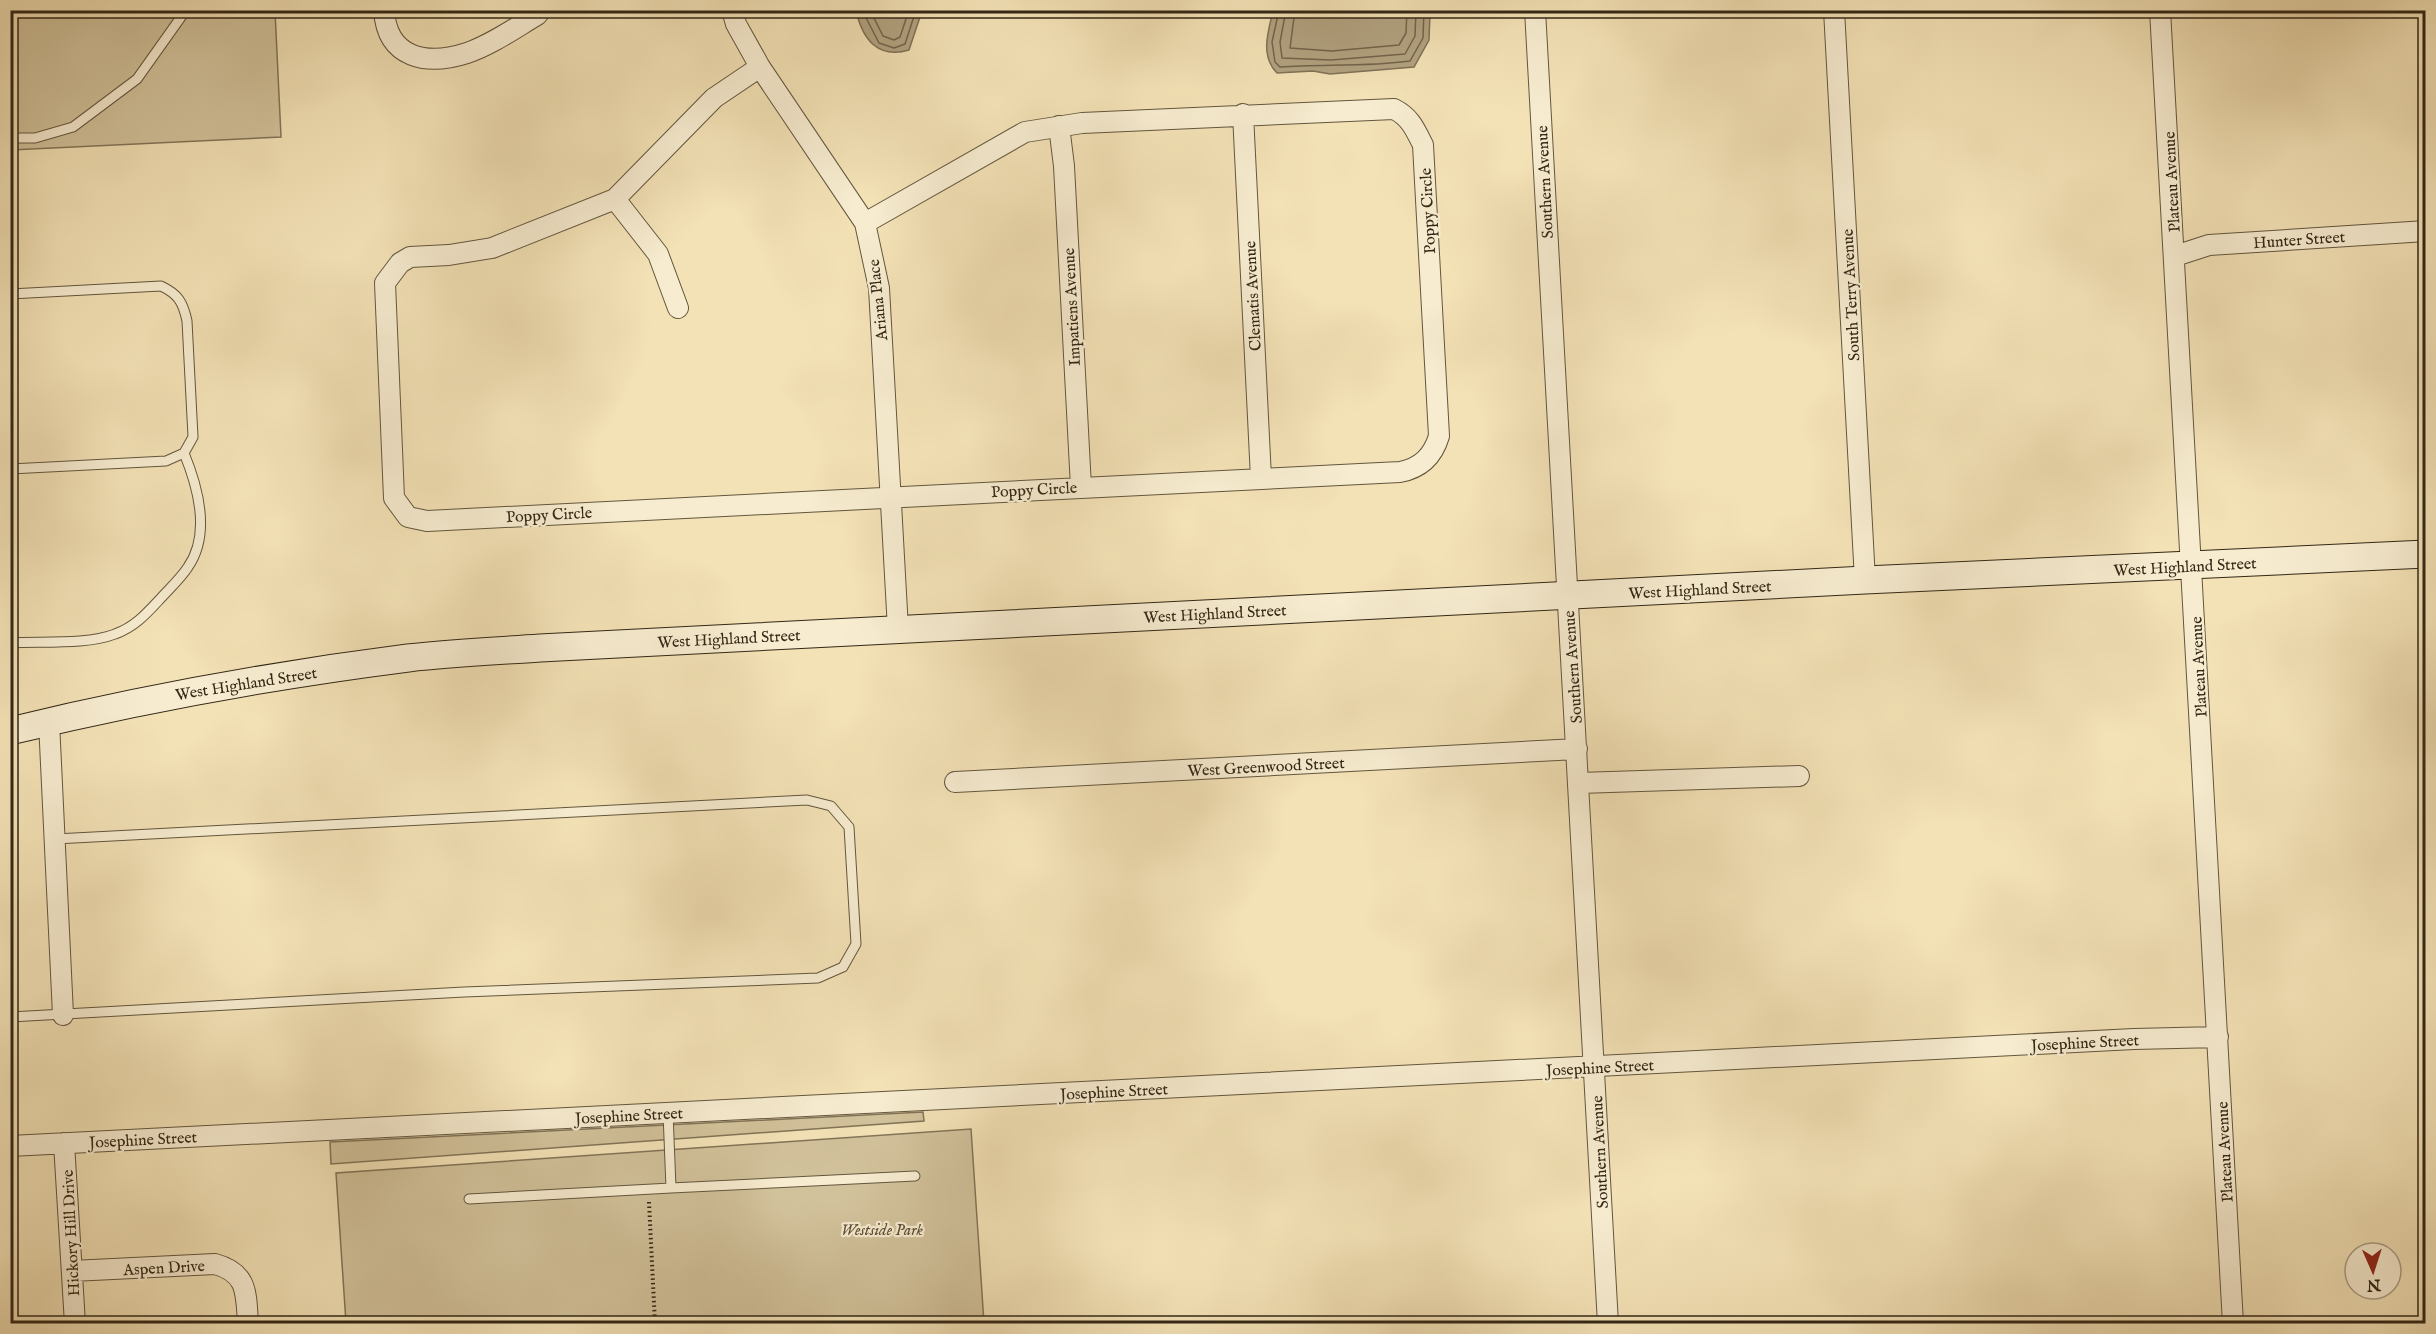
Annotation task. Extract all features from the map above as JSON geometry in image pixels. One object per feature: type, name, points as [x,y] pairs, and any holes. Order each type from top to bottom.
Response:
[{"type":"street","points":[[384,10],[385,27],[400,50],[432,59],[469,52],[537,15],[542,10]]},
{"type":"street","name":"Ariana Place","points":[[732,10],[736,24],[760,67],[865,223],[879,288],[898,629]]},
{"type":"street","name":"Southern Avenue","points":[[1535,10],[1567,597],[1580,783],[1608,1323]]},
{"type":"street","name":"South Terry Avenue","points":[[1834,10],[1865,580]]},
{"type":"street","name":"Plateau Avenue","points":[[2160,10],[2232,1323]]},
{"type":"street","name":"Poppy Circle","points":[[760,67],[714,98],[615,199],[492,248],[449,255],[410,257],[390,273],[384,283],[394,498],[400,510],[408,517],[427,521],[1414,469],[1435,449],[1439,436],[1423,145],[1405,114],[1382,108],[1243,114],[1059,126],[1025,132],[1012,137],[865,223]]},
{"type":"street","name":"Clematis Avenue","points":[[1243,114],[1261,478]]},
{"type":"street","name":"Impatiens Avenue","points":[[1059,126],[1064,166],[1081,487]]},
{"type":"street","points":[[615,199],[658,254],[678,308]]},
{"type":"street","name":"Hunter Street","points":[[2175,256],[2209,245],[2426,231]]},
{"type":"street","name":"West Highland Street","points":[[10,731],[247,681],[411,658],[540,648],[1865,580],[2426,554]]},
{"type":"street","points":[[49,722],[63,1015]]},
{"type":"street","name":"West Greenwood Street","points":[[955,782],[1577,749]]},
{"type":"street","points":[[1580,783],[1799,776]]},
{"type":"street","name":"Josephine Street","points":[[10,1146],[2218,1037]]},
{"type":"street","name":"Hickory Hill Drive","points":[[64,1143],[75,1323]]},
{"type":"street","name":"Aspen Drive","points":[[72,1271],[214,1264],[228,1268],[244,1284],[248,1323]]},
{"type":"lane","points":[[10,138],[35,138],[73,127],[137,79],[186,10]]},
{"type":"lane","points":[[10,294],[161,286],[175,293],[186,313],[191,366],[193,437],[184,453],[166,460],[10,469]]},
{"type":"lane","points":[[10,643],[113,635],[133,626],[189,567],[196,550],[200,527],[199,498],[195,478],[184,453]]},
{"type":"lane","points":[[10,1017],[464,992],[818,978],[843,967],[856,944],[849,827],[831,806],[807,800],[54,839]]},
{"type":"lane","points":[[668,1113],[671,1188]]},
{"type":"lane","points":[[469,1199],[915,1176]]},
{"type":"path","points":[[648,1190],[655,1323]]},
{"type":"green space","points":[[10,11],[275,11],[281,137],[11,150]]},
{"type":"green space","points":[[923,1112],[924,1121],[331,1164],[330,1142]]},
{"type":"green space","name":"Westside Park","points":[[971,1129],[984,1323],[346,1323],[336,1173]]},
{"type":"water","points":[[856,10],[922,11],[909,50],[889,52],[874,45],[863,31]]},
{"type":"water","points":[[1273,11],[1430,13],[1429,40],[1414,67],[1330,74],[1313,71],[1277,73],[1268,59],[1267,44]]}]
